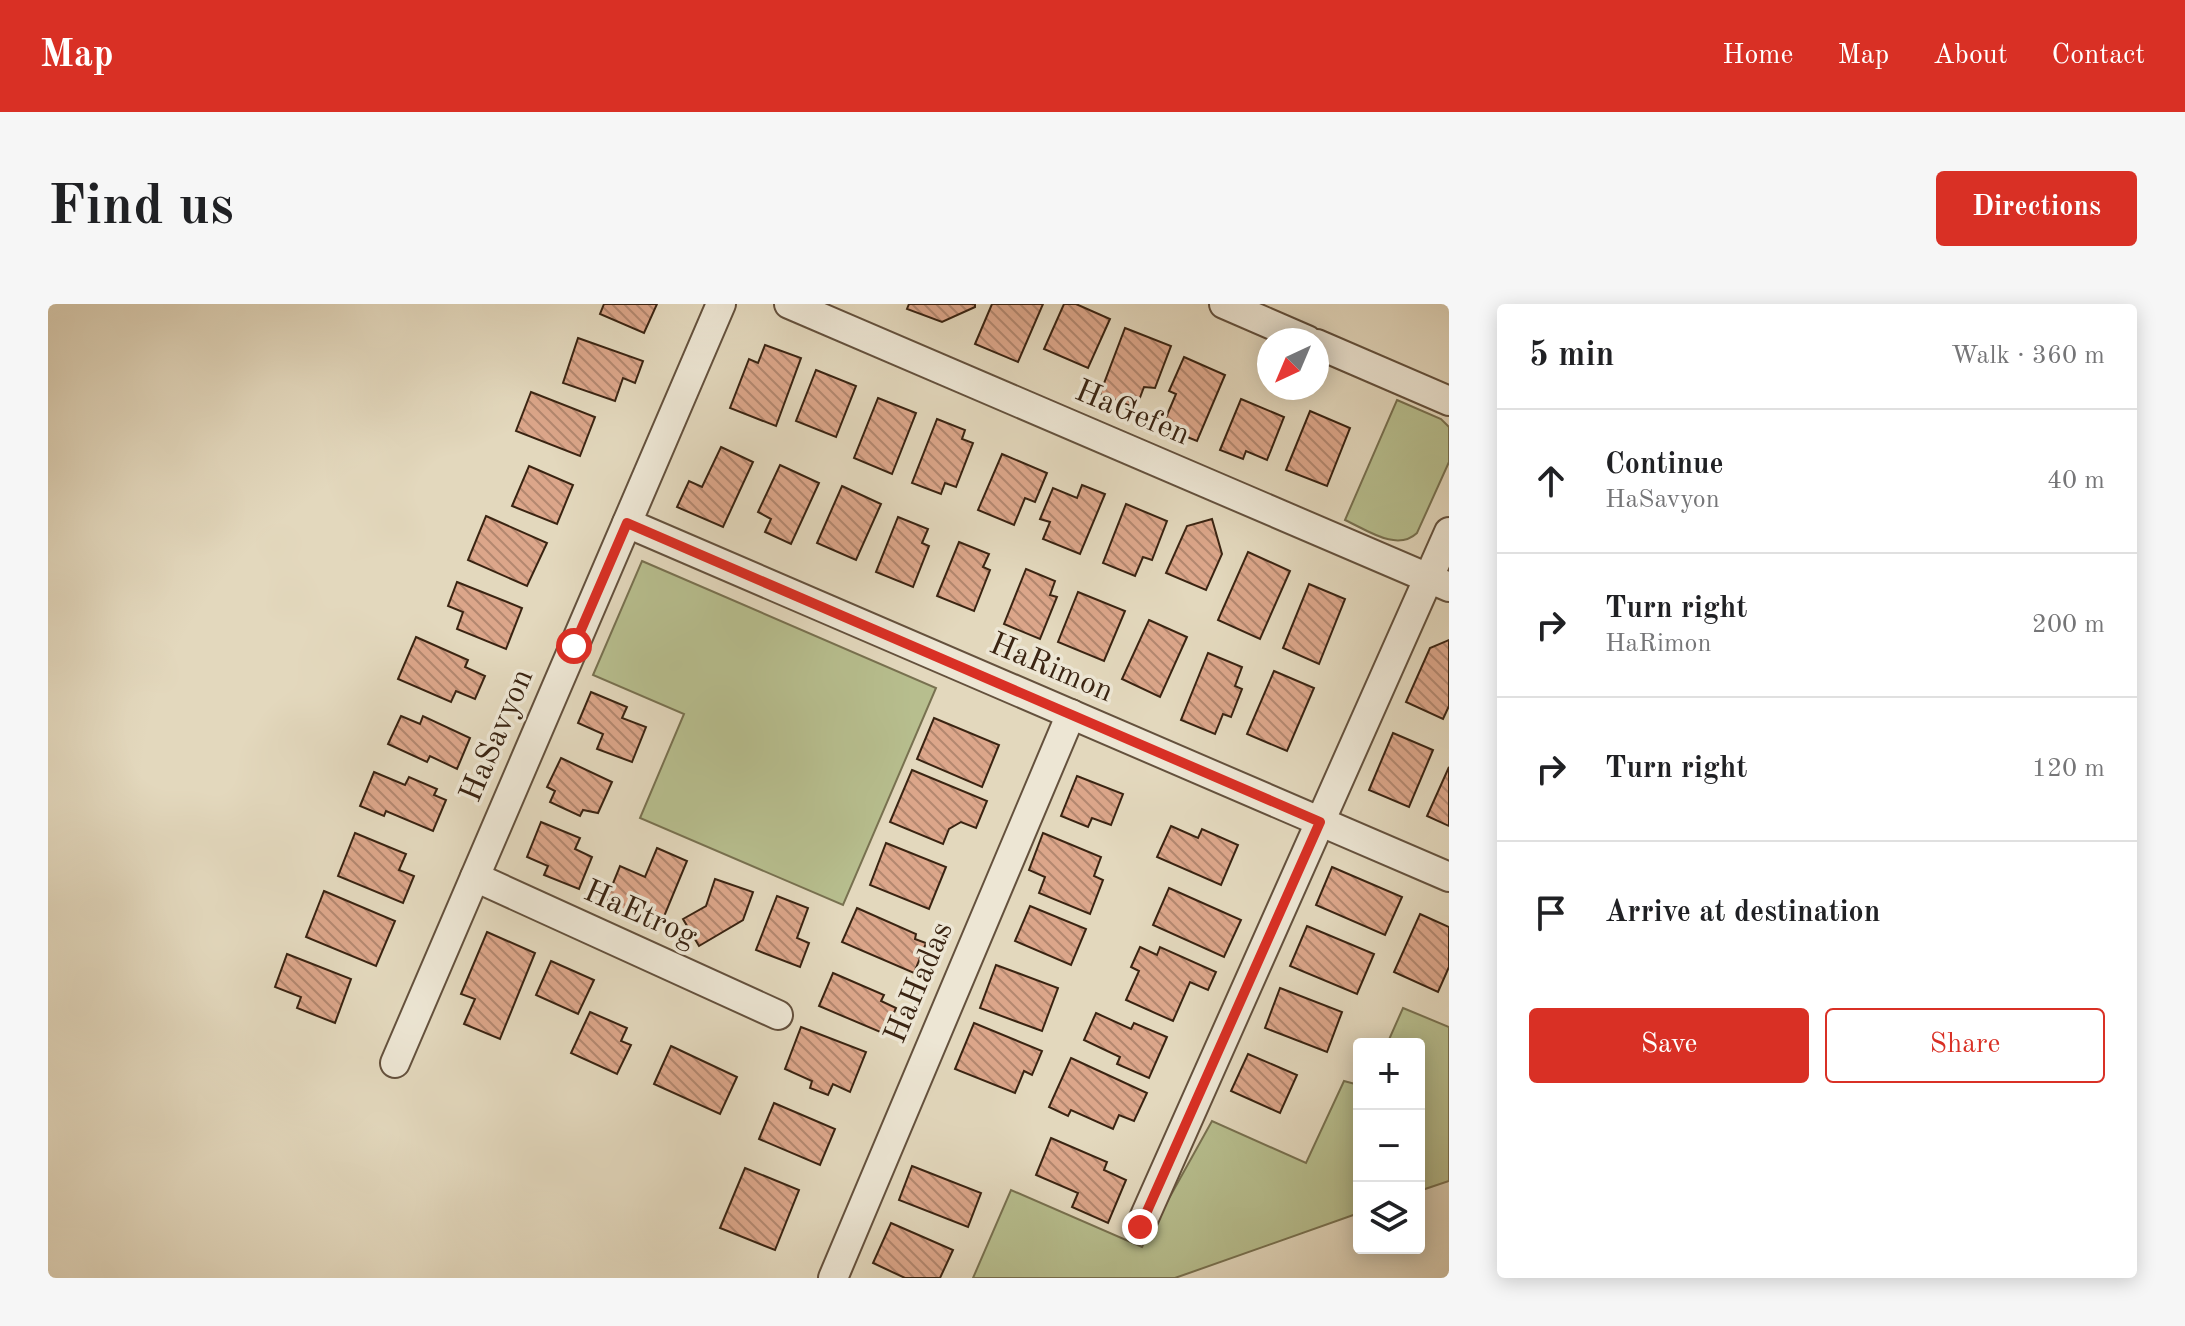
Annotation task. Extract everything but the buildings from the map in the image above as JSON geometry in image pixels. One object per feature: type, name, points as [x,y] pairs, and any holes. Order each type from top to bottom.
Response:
[{"type":"street","name":"HaSavyon","points":[[395,1063],[721,304]]},
{"type":"street","name":"HaGefen","points":[[789,304],[1439,583]]},
{"type":"street","points":[[1224,304],[1279,328]]},
{"type":"street","points":[[1329,349],[1449,401]]},
{"type":"street","name":"HaRimon","points":[[627,523],[1449,877]]},
{"type":"street","points":[[1140,1227],[1320,822],[1439,583],[1449,532]]},
{"type":"street","name":"HaHadas","points":[[833,1278],[1071,714]]},
{"type":"street","name":"HaEtrog","points":[[475,877],[778,1015]]},
{"type":"green space","points":[[1397,400],[1441,419],[1449,427],[1449,462],[1417,533],[1409,538],[1391,540],[1345,520]]},
{"type":"green space","points":[[642,561],[936,688],[843,905],[640,818],[684,714],[593,675]]},
{"type":"green space","points":[[1403,1008],[1449,1027],[1449,1181],[1425,1189],[1425,1038],[1390,1038]]},
{"type":"green space","points":[[1344,1081],[1353,1083],[1353,1215],[1175,1278],[973,1278],[1011,1190],[1142,1247],[1212,1121],[1306,1163]]},
{"type":"route","points":[[574,646],[627,523],[1320,822],[1140,1227]]}]
